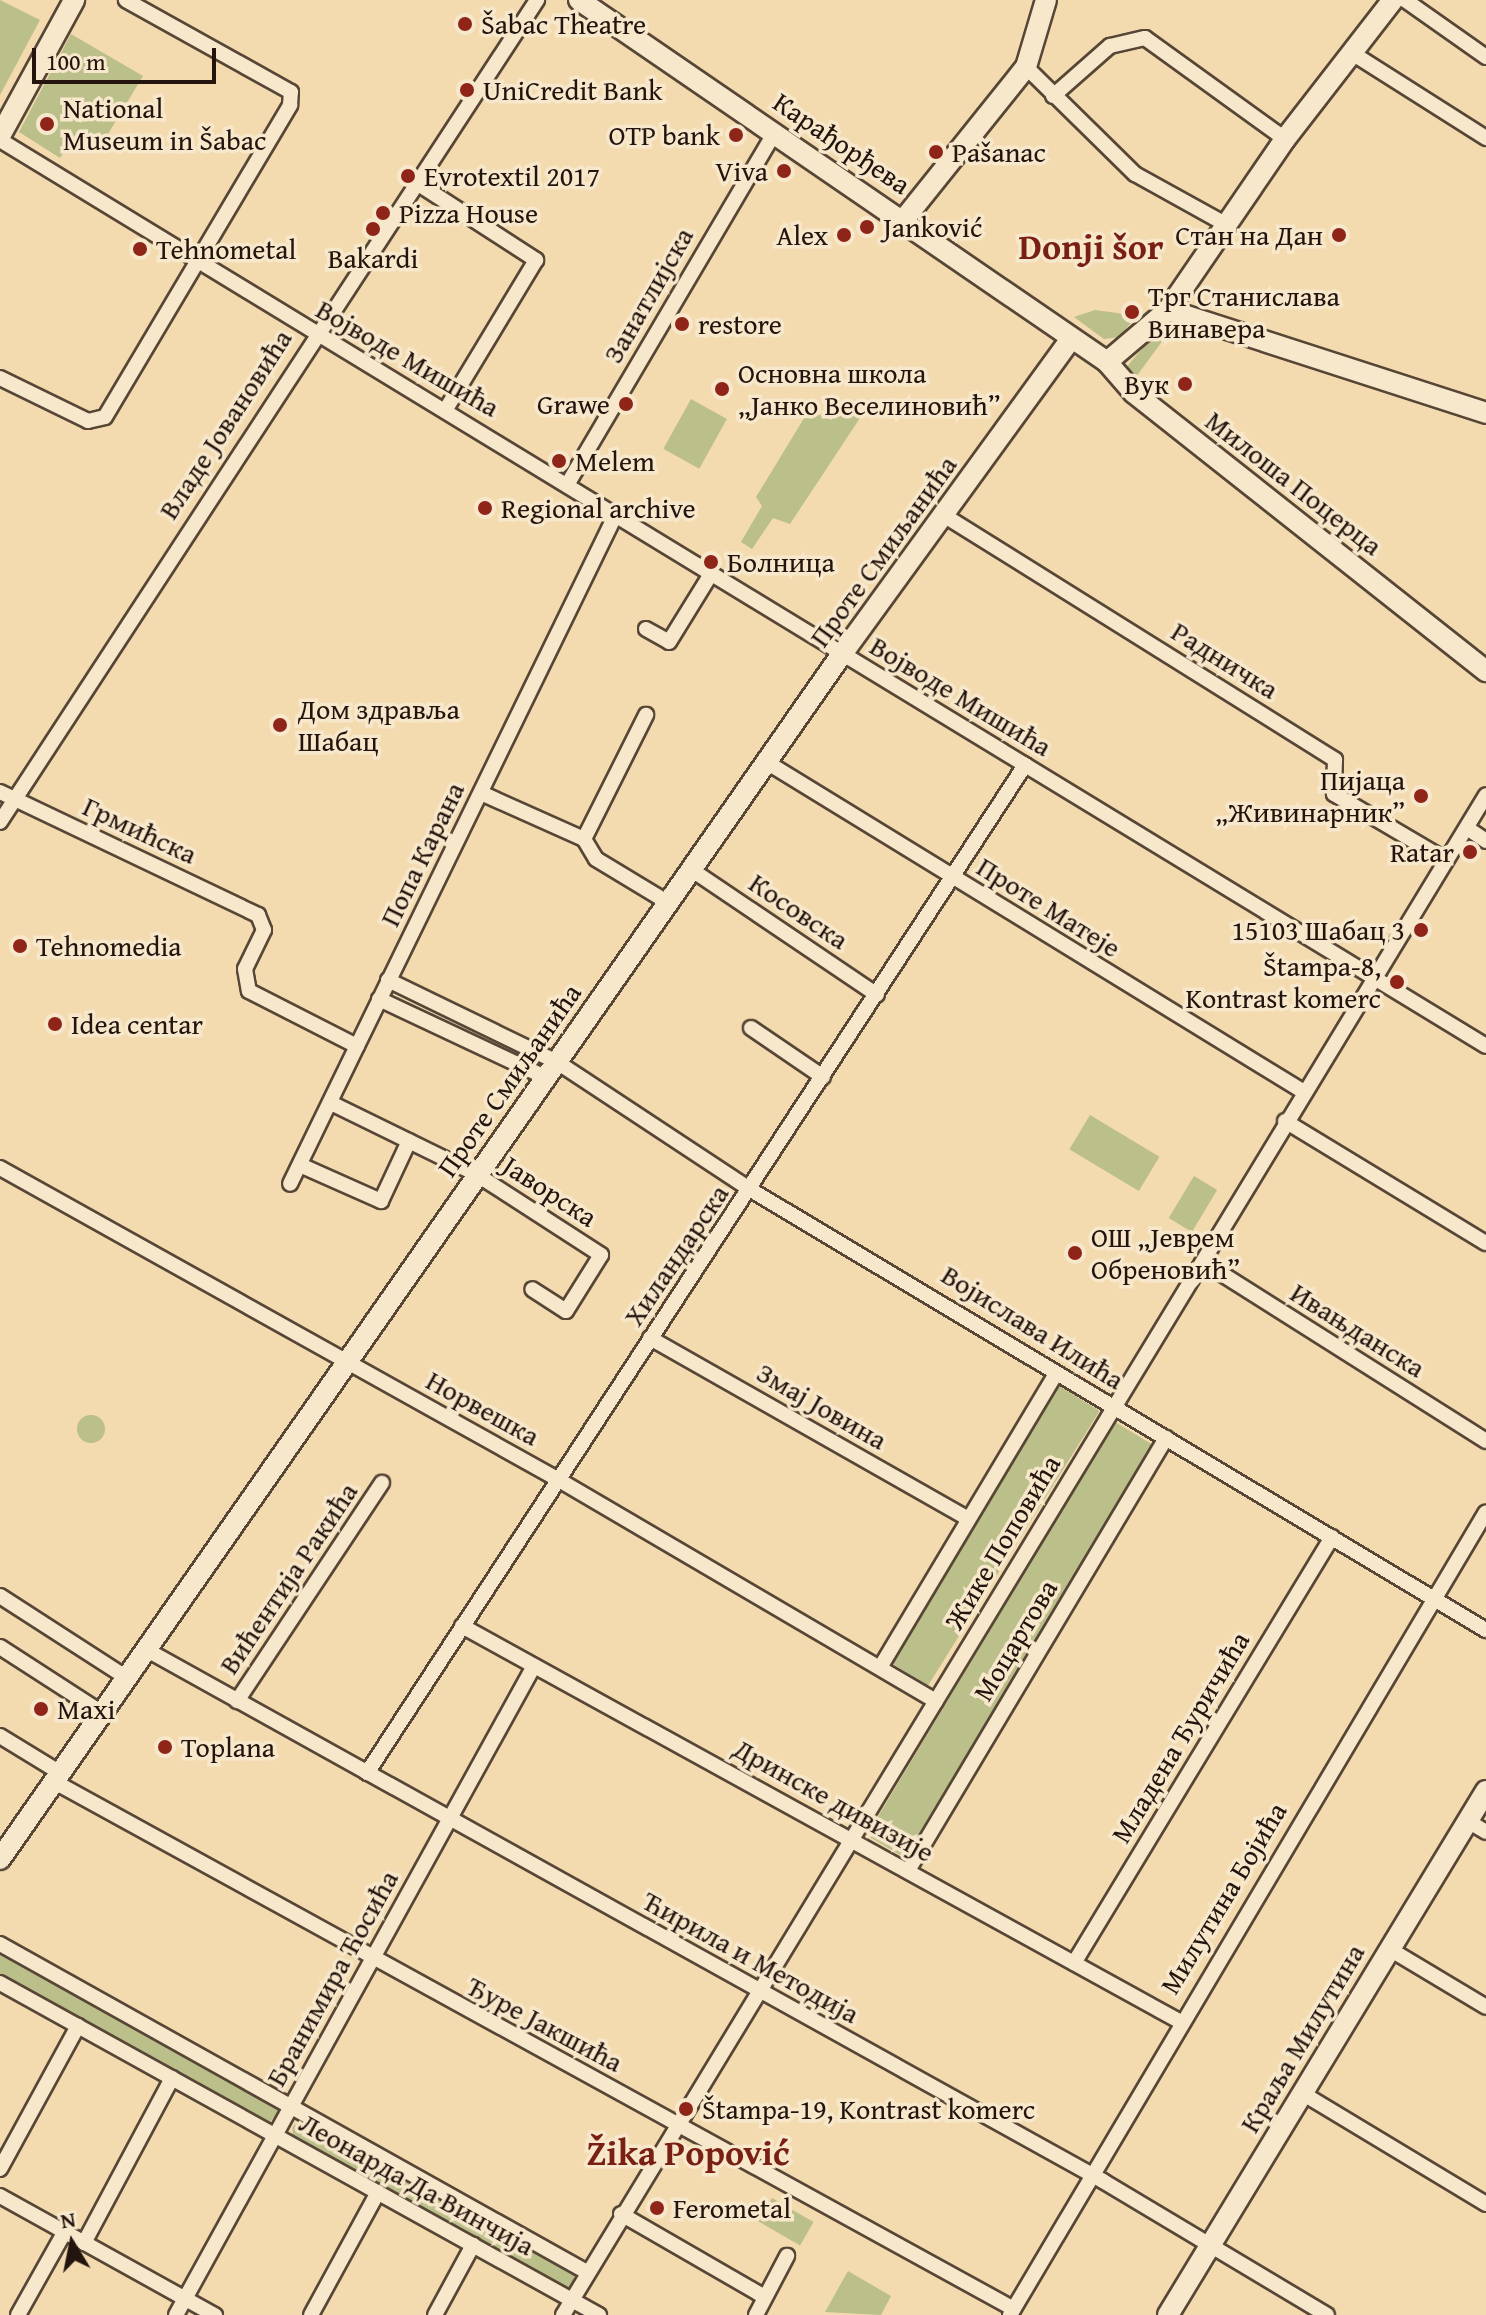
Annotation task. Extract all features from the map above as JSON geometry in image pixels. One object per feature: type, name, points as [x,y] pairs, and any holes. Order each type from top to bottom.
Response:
[{"type":"street","points":[[0,138],[74,0]]},
{"type":"street","points":[[0,378],[97,421],[112,411],[194,263],[231,209],[291,92],[126,0]]},
{"type":"street","name":"Владе Јовановића","points":[[0,822],[315,333],[537,0]]},
{"type":"street","name":"Карађорђева","points":[[579,0],[905,218],[1071,339]]},
{"type":"street","points":[[905,218],[1026,67],[1046,0]]},
{"type":"street","points":[[1107,362],[1168,310],[1285,139],[1393,0]]},
{"type":"street","points":[[1405,0],[1486,57]]},
{"type":"street","points":[[1053,96],[1110,46],[1145,38],[1285,139]]},
{"type":"street","points":[[1352,53],[1486,138]]},
{"type":"street","points":[[1026,67],[1135,174],[1227,225]]},
{"type":"street","name":"Занатлијска","points":[[567,485],[775,132]]},
{"type":"street","name":"Војводе Мишића","points":[[0,138],[194,263],[446,409],[615,516],[1486,1046]]},
{"type":"street","points":[[417,183],[536,260],[446,409]]},
{"type":"street","points":[[1168,310],[1486,413]]},
{"type":"street","name":"Милоша Поцерца","points":[[1071,339],[1107,362],[1129,389],[1486,671]]},
{"type":"street","name":"Проте Смиљанића","points":[[0,1859],[842,654],[1071,339]]},
{"type":"street","name":"Попа Карана","points":[[290,1184],[615,516]]},
{"type":"street","name":"Радничка","points":[[945,516],[1335,760],[1334,794],[1446,860]]},
{"type":"street","points":[[646,629],[669,642],[711,574]]},
{"type":"street","points":[[584,839],[646,715]]},
{"type":"street","name":"Проте Матеје","points":[[768,763],[1304,1092]]},
{"type":"street","name":"Хиландарска","points":[[367,1773],[650,1338],[751,1190],[1025,765]]},
{"type":"street","name":"Грмићска","points":[[0,792],[258,915],[265,928],[244,974],[249,991],[357,1046]]},
{"type":"street","points":[[481,793],[584,839],[596,859],[669,903]]},
{"type":"street","name":"Жике Поповића","points":[[563,2315],[621,2214],[762,1993],[1372,976],[1486,795]]},
{"type":"street","points":[[1467,828],[1486,841]]},
{"type":"street","name":"Косовска","points":[[692,870],[877,995]]},
{"type":"street","points":[[388,980],[552,1070]]},
{"type":"street","points":[[379,999],[552,1070]]},
{"type":"street","points":[[751,1028],[823,1077]]},
{"type":"street","name":"Војислава Илића","points":[[552,1070],[751,1190],[881,1261],[1056,1374],[1486,1630]]},
{"type":"street","name":"Јаворска","points":[[331,1103],[476,1174],[601,1255],[566,1311],[532,1289]]},
{"type":"street","points":[[1285,1121],[1486,1243]]},
{"type":"street","points":[[300,1165],[381,1201],[409,1141]]},
{"type":"street","name":"Норвешка","points":[[0,1168],[559,1480],[936,1701]]},
{"type":"street","name":"Ивањданска","points":[[1203,1262],[1486,1441]]},
{"type":"street","name":"Змај Јовина","points":[[650,1338],[968,1519]]},
{"type":"street","points":[[881,1666],[1056,1374]]},
{"type":"street","name":"Моцартова","points":[[909,1869],[1166,1438]]},
{"type":"street","name":"Вићентија Ракића","points":[[237,1701],[382,1483]]},
{"type":"street","name":"Милутина Бојића","points":[[1012,2312],[1179,2021],[1486,1512]]},
{"type":"street","name":"Младена Ђуричића","points":[[1074,1963],[1332,1537]]},
{"type":"street","points":[[0,1596],[127,1678]]},
{"type":"street","name":"Дринске дивизије","points":[[462,1626],[909,1869],[1179,2021]]},
{"type":"street","points":[[0,1647],[102,1713]]},
{"type":"street","name":"Ћирила и Методија","points":[[147,1650],[1090,2174],[1327,2315]]},
{"type":"street","name":"Бранимира Ћосића","points":[[176,2315],[369,1959],[534,1666]]},
{"type":"street","name":"Ђуре Јакшића","points":[[0,1736],[56,1776],[369,1959],[1012,2312]]},
{"type":"street","name":"Краља Милутина","points":[[1168,2315],[1388,1948],[1477,1826],[1486,1791]]},
{"type":"street","name":"Леонарда Да Винчија","points":[[0,1944],[587,2272]]},
{"type":"street","points":[[1388,1948],[1486,2007]]},
{"type":"street","name":"Леонарда Да Винчија","points":[[0,1983],[599,2315]]},
{"type":"street","points":[[0,2169],[78,2026]]},
{"type":"street","points":[[84,2243],[172,2078]]},
{"type":"street","points":[[1302,2093],[1486,2204]]},
{"type":"street","points":[[311,2315],[378,2192]]},
{"type":"street","points":[[0,2196],[215,2315]]},
{"type":"street","points":[[621,2214],[765,2297]]},
{"type":"street","points":[[18,2315],[64,2233]]},
{"type":"street","points":[[435,2315],[473,2245]]},
{"type":"street","points":[[756,2315],[787,2256]]},
{"type":"green space","points":[[0,0],[40,20],[0,95]]},
{"type":"green space","points":[[71,34],[143,76],[102,144],[79,130],[60,158],[19,132]]},
{"type":"green space","points":[[1095,310],[1132,315],[1134,319],[1119,337],[1104,339],[1074,317]]},
{"type":"green space","points":[[1161,326],[1171,329],[1136,377],[1125,369]]},
{"type":"green space","points":[[691,399],[727,419],[699,469],[663,449]]},
{"type":"green space","points":[[809,410],[831,420],[841,410],[862,415],[790,524],[773,518],[752,549],[741,542],[762,506],[756,497]]},
{"type":"green space","points":[[1090,1115],[1159,1157],[1139,1191],[1069,1149]]},
{"type":"green space","points":[[1194,1176],[1217,1190],[1192,1232],[1169,1218]]},
{"type":"green space","points":[[1058,1385],[1100,1411],[928,1686],[886,1660]]},
{"type":"green space","points":[[91,1415],[101,1419],[105,1429],[101,1439],[91,1443],[81,1439],[77,1429],[81,1419]]},
{"type":"green space","points":[[1115,1422],[1153,1445],[904,1858],[867,1835]]},
{"type":"green space","points":[[0,1949],[281,2110],[268,2124],[0,1974]]},
{"type":"green space","points":[[304,2120],[576,2271],[571,2289],[292,2138],[293,2126]]},
{"type":"green space","points":[[772,2198],[814,2222],[800,2245],[758,2221]]},
{"type":"green space","points":[[848,2271],[891,2296],[881,2315],[825,2312]]},
{"type":"place","name":"Šabac Theatre","points":[[465,24]]},
{"type":"place","name":"UniCredit Bank","points":[[467,90]]},
{"type":"place","name":"National Museum in Šabac","points":[[47,124]]},
{"type":"place","name":"OTP bank","points":[[736,135]]},
{"type":"place","name":"Pašanac","points":[[936,152]]},
{"type":"place","name":"Viva","points":[[784,171]]},
{"type":"place","name":"Evrotextil 2017","points":[[408,176]]},
{"type":"place","name":"Pizza House","points":[[383,213]]},
{"type":"place","name":"Janković","points":[[867,227]]},
{"type":"place","name":"Bakardi","points":[[373,229]]},
{"type":"place","name":"Alex","points":[[844,235]]},
{"type":"place","name":"Стан на Дан","points":[[1339,235]]},
{"type":"place","name":"Tehnometal","points":[[140,249]]},
{"type":"place","name":"Трг Станислава Винавера","points":[[1132,312]]},
{"type":"place","name":"restore","points":[[682,324]]},
{"type":"place","name":"Вук","points":[[1185,384]]},
{"type":"place","name":"Основна школа „Јанко Веселиновић”","points":[[722,389]]},
{"type":"place","name":"Grawe","points":[[626,404]]},
{"type":"place","name":"Melem","points":[[559,461]]},
{"type":"place","name":"Regional archive","points":[[485,508]]},
{"type":"place","name":"Болница","points":[[711,562]]},
{"type":"place","name":"Дом здравља Шабац","points":[[280,725]]},
{"type":"place","name":"Пијаца „Живинарник”","points":[[1421,796]]},
{"type":"place","name":"Ratar","points":[[1470,852]]},
{"type":"place","name":"15103 Шабац 3","points":[[1421,930]]},
{"type":"place","name":"Tehnomedia","points":[[20,946]]},
{"type":"place","name":"Štampa-8, Kontrast komerc","points":[[1397,982]]},
{"type":"place","name":"Idea centar","points":[[55,1024]]},
{"type":"place","name":"ОШ „Јеврем Обреновић”","points":[[1075,1253]]},
{"type":"place","name":"Maxi","points":[[41,1709]]},
{"type":"place","name":"Toplana","points":[[165,1747]]},
{"type":"place","name":"Štampa-19, Kontrast komerc","points":[[686,2109]]},
{"type":"place","name":"Ferometal","points":[[657,2208]]},
{"type":"district","name":"Donji šor","points":[[1091,246]]},
{"type":"district","name":"Žika Popović","points":[[688,2152]]}]
